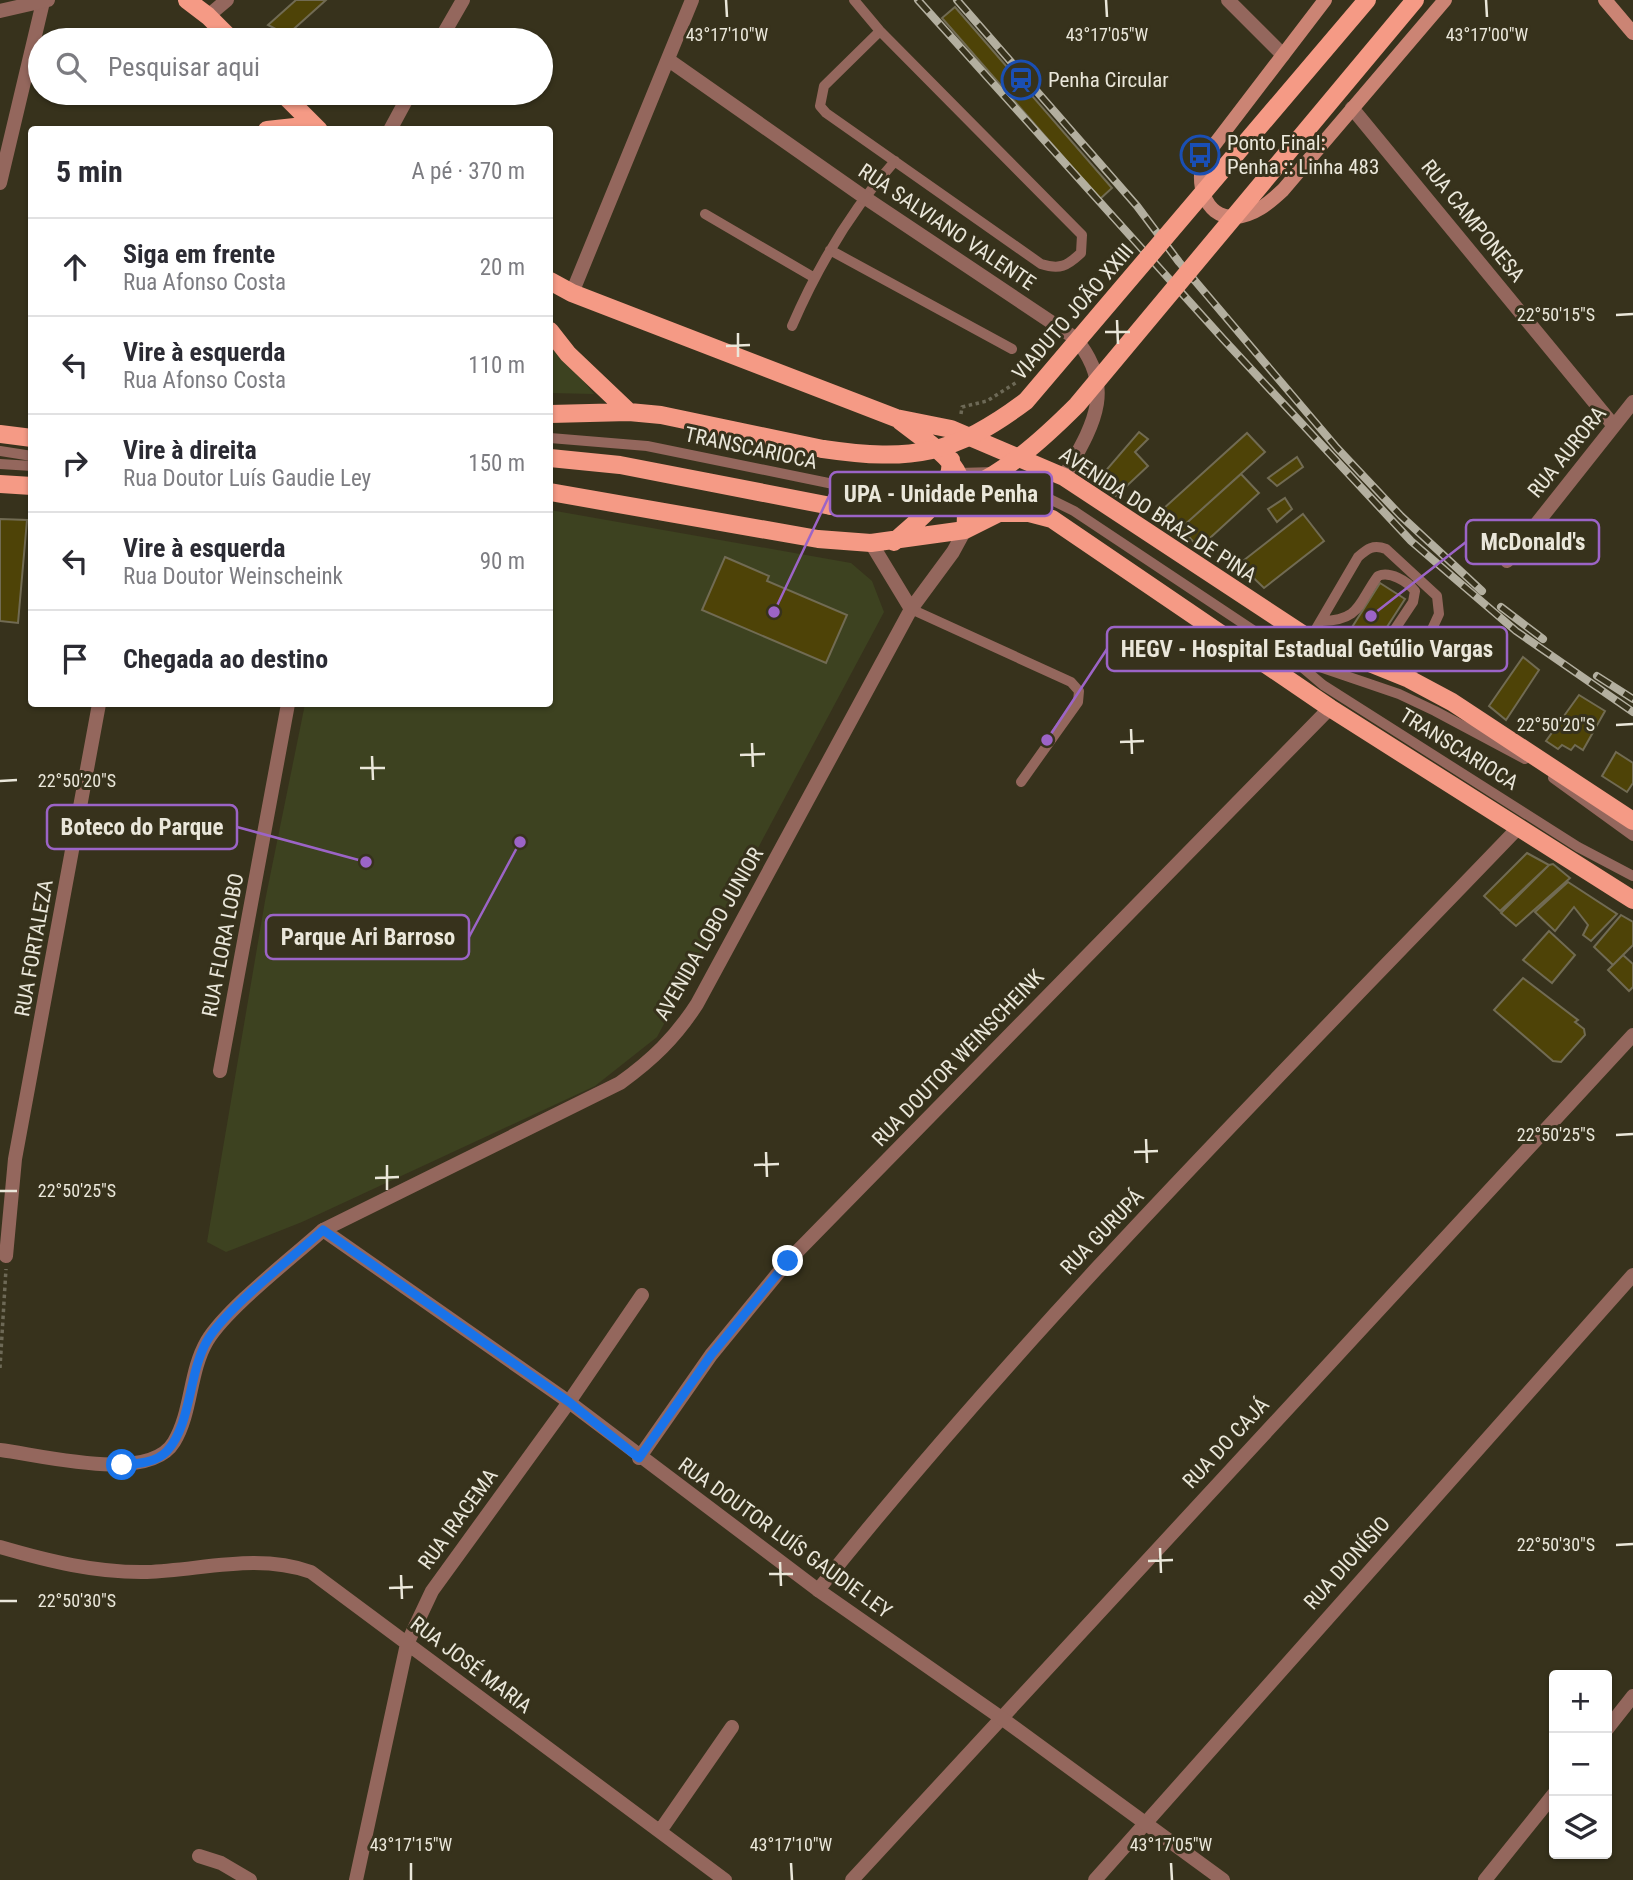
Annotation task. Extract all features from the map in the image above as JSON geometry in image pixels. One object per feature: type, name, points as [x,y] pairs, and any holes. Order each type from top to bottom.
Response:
[{"type":"main road","points":[[187,0],[220,28]]},
{"type":"main road","points":[[1325,0],[1205,157],[1200,169],[1201,191],[1218,212],[1233,217],[1266,205],[1445,0]]},
{"type":"main road","name":"VIADUTO JOÃO XXIII","points":[[553,414],[629,412],[671,417],[823,449],[898,455],[951,445],[977,435],[1027,401],[1367,0]]},
{"type":"main road","points":[[553,458],[620,465],[831,506],[911,506],[953,494],[998,473],[1054,428],[1077,405],[1415,0]]},
{"type":"main road","points":[[1605,0],[1633,33]]},
{"type":"main road","points":[[294,105],[315,126]]},
{"type":"main road","name":"AVENIDA DO BRAZ DE PINA","points":[[553,283],[572,293],[896,418],[951,429],[1064,477],[1310,639],[1409,679],[1452,702],[1633,821]]},
{"type":"main road","points":[[553,335],[568,354],[629,412]]},
{"type":"main road","points":[[896,418],[953,469],[967,509],[965,530]]},
{"type":"main road","points":[[0,434],[28,438]]},
{"type":"main road","points":[[894,542],[936,501],[953,469]]},
{"type":"main road","points":[[0,484],[28,486]]},
{"type":"main road","points":[[553,493],[818,539],[871,543],[894,542],[965,530],[999,513],[1012,511],[1052,519],[1330,708],[1633,900]]},
{"type":"street","points":[[208,16],[227,0]]},
{"type":"street","points":[[447,28],[463,0]]},
{"type":"street","points":[[572,293],[670,61],[692,0]]},
{"type":"street","points":[[1228,0],[1283,55]]},
{"type":"street","points":[[0,11],[46,1],[39,28]]},
{"type":"street","name":"RUA SALVIANO VALENTE","points":[[670,61],[864,197],[1075,338],[1089,354],[1097,373],[1097,413],[1064,477]]},
{"type":"street","points":[[0,183],[28,72]]},
{"type":"street","points":[[392,126],[404,105]]},
{"type":"street","name":"RUA CAMPONESA","points":[[1352,108],[1614,426]]},
{"type":"street","name":"RUA AURORA","points":[[1507,561],[1633,402]]},
{"type":"street","name":"AVENIDA LOBO JUNIOR","points":[[0,1450],[122,1465],[145,1463],[164,1454],[174,1442],[200,1355],[208,1339],[226,1318],[323,1230],[620,1083],[654,1059],[676,1036],[697,1004],[911,609],[953,552],[965,530]]},
{"type":"street","points":[[871,543],[911,609]]},
{"type":"street","name":"RUA FORTALEZA","points":[[6,1256],[15,1159],[98,707]]},
{"type":"street","name":"RUA FLORA LOBO","points":[[220,1071],[287,707]]},
{"type":"street","name":"RUA DOUTOR WEINSCHEINK","points":[[639,1458],[711,1355],[788,1261],[1330,708]]},
{"type":"street","name":"RUA GURUPÁ","points":[[818,1590],[906,1481],[1065,1300],[1519,827]]},
{"type":"street","name":"RUA DO CAJÁ","points":[[852,1880],[1633,1035]]},
{"type":"street","name":"RUA DOUTOR LUÍS GAUDIE LEY","points":[[323,1230],[569,1402],[639,1458],[818,1590],[1000,1717],[1223,1880]]},
{"type":"street","name":"RUA DIONÍSIO","points":[[1095,1880],[1633,1275]]},
{"type":"street","name":"RUA IRACEMA","points":[[356,1880],[407,1644],[432,1591],[569,1402],[642,1295]]},
{"type":"street","name":"RUA JOSÉ MARIA","points":[[0,1547],[99,1571],[186,1570],[259,1561],[289,1564],[311,1572],[334,1586],[407,1644],[725,1880]]},
{"type":"street","points":[[1612,1723],[1633,1696]]},
{"type":"street","points":[[660,1831],[732,1727]]},
{"type":"street","points":[[1485,1880],[1552,1796]]},
{"type":"street","points":[[199,1856],[221,1863],[250,1880]]},
{"type":"lane","points":[[853,0],[880,31],[1082,235],[1081,253],[1067,266],[1055,268],[1041,264],[826,113],[820,106],[824,86],[880,31]]},
{"type":"lane","points":[[792,326],[813,277],[864,197],[895,160]]},
{"type":"lane","points":[[705,214],[813,277]]},
{"type":"lane","points":[[830,250],[1012,349]]},
{"type":"lane","name":"TRANSCARIOCA","points":[[553,438],[647,446],[843,486],[895,488],[953,469],[995,472],[1074,511],[1271,642],[1314,665],[1399,694],[1465,725],[1532,763],[1633,836]]},
{"type":"lane","points":[[0,451],[28,455]]},
{"type":"lane","points":[[0,464],[28,466]]},
{"type":"lane","points":[[1310,639],[1358,557],[1368,548],[1386,549],[1437,596],[1440,604],[1439,614],[1409,679]]},
{"type":"lane","points":[[1321,621],[1347,618],[1355,612],[1378,576],[1391,575],[1410,586],[1415,591],[1413,601],[1371,665]]},
{"type":"lane","points":[[911,609],[1071,682],[1079,691],[1078,702],[1021,782]]},
{"type":"lane","name":"TRANSCARIOCA","points":[[1271,642],[1323,685],[1578,847],[1633,876]]},
{"type":"path","points":[[0,1368],[6,1256]]},
{"type":"green space","points":[[553,344],[594,394],[553,393]]},
{"type":"green space","points":[[553,511],[851,563],[872,581],[884,612],[657,1037],[595,1086],[302,1222],[226,1252],[207,1242],[265,901],[304,707],[553,707]]},
{"type":"building","points":[[296,0],[326,0],[295,28],[274,28],[268,25]]},
{"type":"building","points":[[955,7],[1112,188],[1100,199],[942,18]]},
{"type":"building","points":[[1139,432],[1148,439],[1135,452],[1148,466],[1116,496],[1096,482]]},
{"type":"building","points":[[1247,433],[1265,452],[1181,528],[1163,509]]},
{"type":"building","points":[[1297,457],[1303,467],[1277,486],[1268,478]]},
{"type":"building","points":[[1241,474],[1259,493],[1199,548],[1181,528]]},
{"type":"building","points":[[1285,498],[1292,509],[1277,522],[1268,509]]},
{"type":"building","points":[[1303,514],[1324,541],[1264,588],[1239,564]]},
{"type":"building","points":[[0,519],[27,520],[18,623],[0,621]]},
{"type":"building","points":[[725,557],[769,576],[767,581],[847,615],[826,663],[702,610]]},
{"type":"building","points":[[1380,583],[1405,599],[1374,647],[1349,632]]},
{"type":"building","points":[[1523,657],[1539,670],[1506,720],[1489,706]]},
{"type":"building","points":[[1579,695],[1605,711],[1583,750],[1575,745],[1571,750],[1562,745],[1558,749],[1546,741]]},
{"type":"building","points":[[1616,752],[1633,763],[1633,783],[1627,792],[1602,776]]},
{"type":"building","points":[[1527,853],[1549,865],[1500,911],[1484,896]]},
{"type":"building","points":[[1553,864],[1570,878],[1516,926],[1501,913]]},
{"type":"building","points":[[1568,882],[1617,914],[1591,941],[1583,935],[1588,925],[1574,907],[1555,931],[1535,912]]},
{"type":"building","points":[[1621,915],[1633,922],[1633,945],[1613,965],[1594,947]]},
{"type":"building","points":[[1549,931],[1575,955],[1552,983],[1523,960]]},
{"type":"building","points":[[1623,955],[1633,964],[1633,987],[1629,991],[1608,970]]},
{"type":"building","points":[[1523,978],[1578,1020],[1575,1022],[1584,1029],[1585,1035],[1561,1062],[1553,1061],[1494,1010]]},
{"type":"railway","points":[[918,0],[1224,340],[1411,541],[1516,631],[1633,712]]},
{"type":"railway","points":[[957,0],[1137,206],[1179,262],[1337,448],[1401,516],[1482,591]]},
{"type":"railway","points":[[1501,607],[1543,639]]},
{"type":"railway","points":[[1597,676],[1633,699]]},
{"type":"place","name":"Penha Circular","points":[[1021,80]]},
{"type":"place","name":"Ponto Final: Penha :: Linha 483","points":[[1200,155]]},
{"type":"place","name":"UPA - Unidade Penha","points":[[774,612]]},
{"type":"place","name":"McDonald's","points":[[1371,616]]},
{"type":"place","name":"HEGV - Hospital Estadual Getúlio Vargas","points":[[1047,740]]},
{"type":"place","name":"Parque Ari Barroso","points":[[520,842]]},
{"type":"place","name":"Boteco do Parque","points":[[366,862]]},
{"type":"route","points":[[122,1465],[145,1463],[164,1454],[174,1442],[200,1355],[208,1339],[226,1318],[323,1230],[569,1402],[639,1458],[711,1355],[788,1261]]}]
